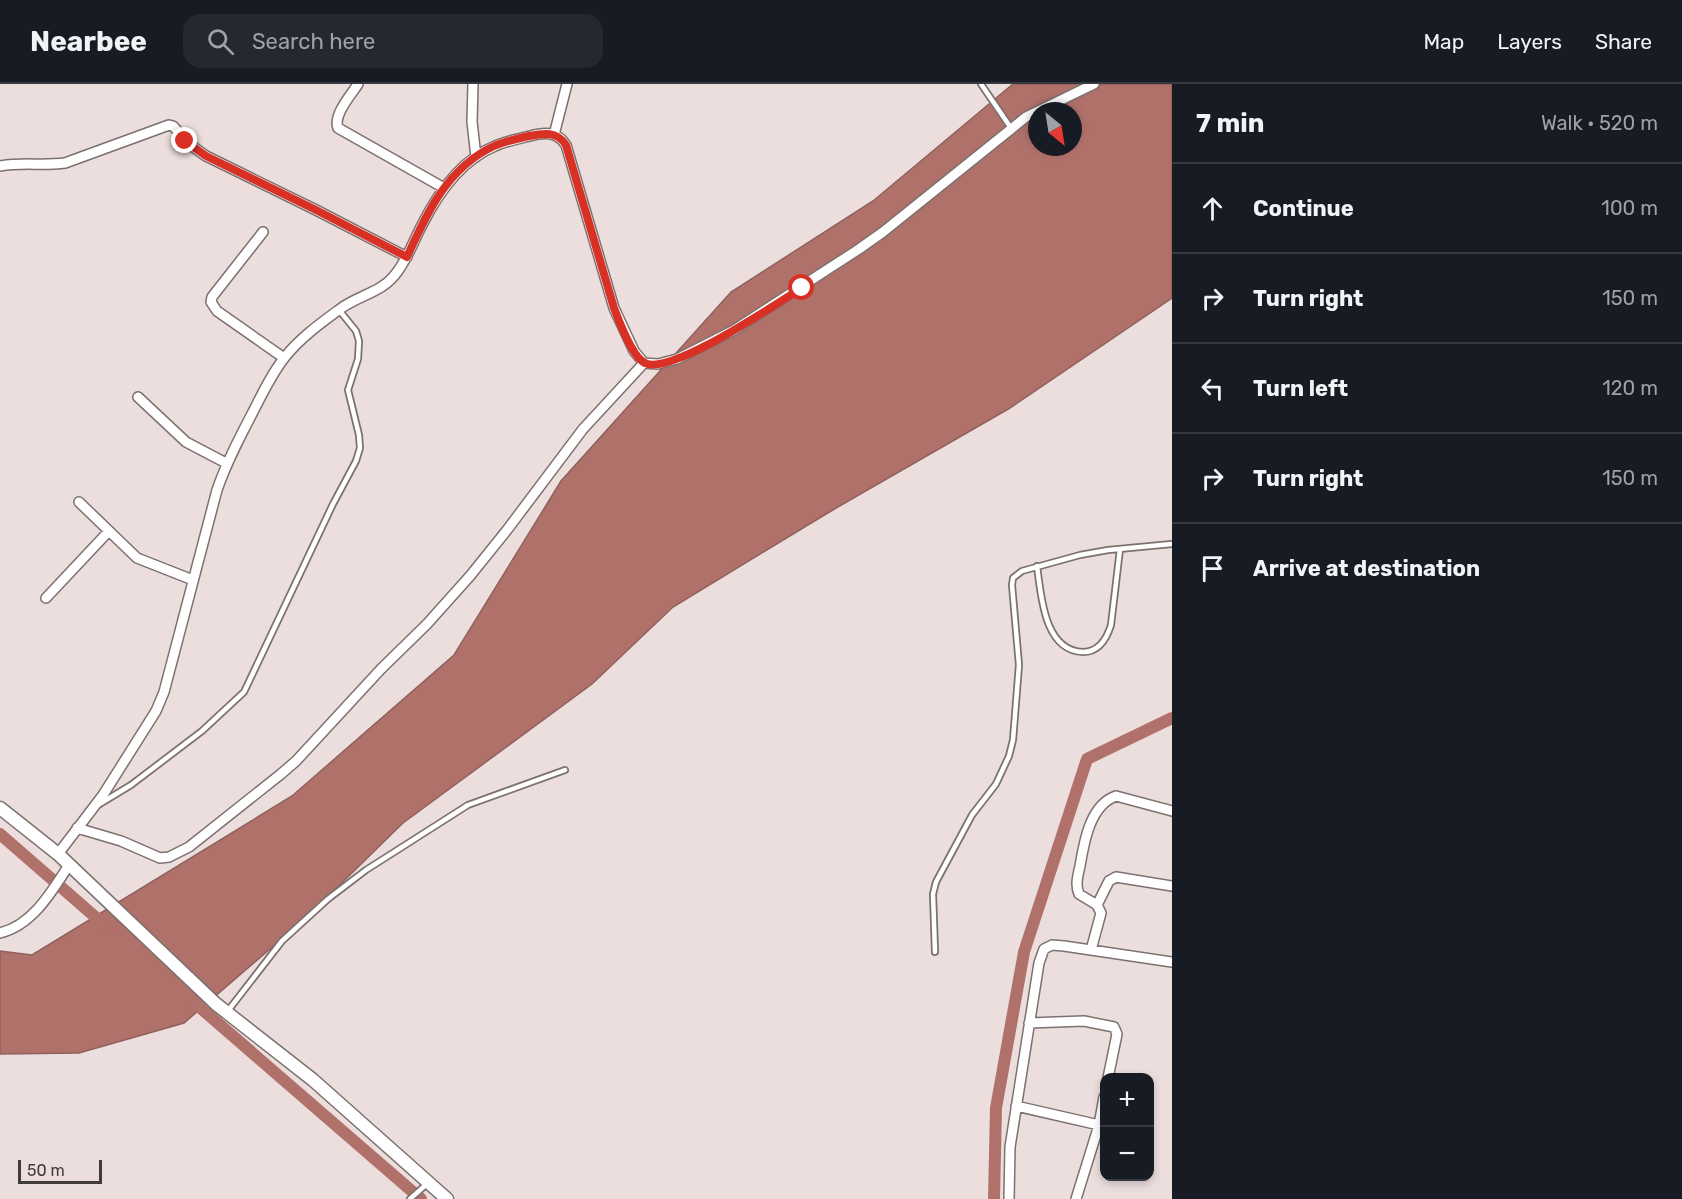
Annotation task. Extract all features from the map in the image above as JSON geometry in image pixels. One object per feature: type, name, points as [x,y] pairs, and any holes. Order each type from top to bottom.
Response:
[{"type":"street","points":[[358,84],[339,115],[336,123],[338,128],[444,188]]},
{"type":"street","points":[[473,84],[472,122],[476,157]]},
{"type":"street","points":[[554,135],[567,84]]},
{"type":"street","points":[[58,854],[91,810],[156,711],[164,692],[226,463],[271,378],[298,342],[354,300],[383,287],[400,270],[422,225],[444,188],[476,157],[495,146],[513,140],[547,133],[561,138],[566,145],[614,308],[634,351],[644,363],[658,364],[677,359],[706,345],[802,288],[883,232],[1011,128],[1041,108],[1094,84]]},
{"type":"street","points":[[0,166],[17,163],[65,163],[169,125],[173,126],[189,144],[206,156],[407,257]]},
{"type":"street","points":[[263,232],[212,297],[211,302],[217,310],[284,358]]},
{"type":"street","points":[[77,828],[160,858],[169,857],[189,847],[281,774],[296,761],[470,576],[583,429],[644,363]]},
{"type":"street","points":[[138,397],[186,441],[226,463]]},
{"type":"street","points":[[79,502],[137,558],[193,580]]},
{"type":"street","points":[[46,598],[109,531]]},
{"type":"street","points":[[1091,950],[1101,914],[1097,905],[1078,894],[1077,885],[1083,844],[1089,828],[1110,798],[1121,796],[1172,811]]},
{"type":"street","points":[[0,808],[58,854],[216,1004],[312,1080],[424,1186],[447,1199]]},
{"type":"street","points":[[0,933],[19,924],[44,902],[71,867]]},
{"type":"street","points":[[1097,905],[1109,881],[1116,877],[1172,886]]},
{"type":"street","points":[[1009,1199],[1010,1147],[1039,963],[1044,949],[1052,945],[1172,962]]},
{"type":"street","points":[[1029,1023],[1084,1021],[1114,1027],[1117,1035],[1109,1073]]},
{"type":"street","points":[[1016,1107],[1099,1125]]},
{"type":"street","points":[[1076,1199],[1100,1119]]},
{"type":"lane","points":[[981,84],[1011,128]]},
{"type":"lane","points":[[91,810],[131,785],[202,730],[244,692],[333,504],[356,461],[360,448],[348,390],[358,359],[359,340],[356,331],[339,310]]},
{"type":"lane","points":[[935,952],[933,894],[936,882],[972,816],[996,784],[1009,756],[1013,740],[1019,665],[1013,578],[1022,571],[1080,555],[1172,544]]},
{"type":"lane","points":[[1037,566],[1042,602],[1051,630],[1067,648],[1087,652],[1100,645],[1107,637],[1111,625],[1120,549]]},
{"type":"lane","points":[[227,1012],[282,941],[333,895],[366,870],[468,805],[565,770]]},
{"type":"lane","points":[[410,1199],[424,1186]]},
{"type":"shaded area","points":[[1013,84],[1172,84],[1172,298],[1010,408],[831,511],[673,607],[592,684],[403,823],[306,918],[184,1023],[79,1053],[0,1054],[0,951],[32,955],[292,796],[454,655],[561,481],[731,292],[873,201]]},
{"type":"waterway","points":[[994,1199],[996,1108],[1024,952],[1087,759],[1172,718]]},
{"type":"waterway","points":[[0,834],[108,928]]},
{"type":"waterway","points":[[189,998],[421,1199]]},
{"type":"route","points":[[185,141],[206,156],[407,257],[440,192],[476,157],[495,146],[536,134],[547,133],[561,138],[566,145],[614,308],[634,351],[644,363],[651,365],[677,359],[716,340],[802,288]]}]
